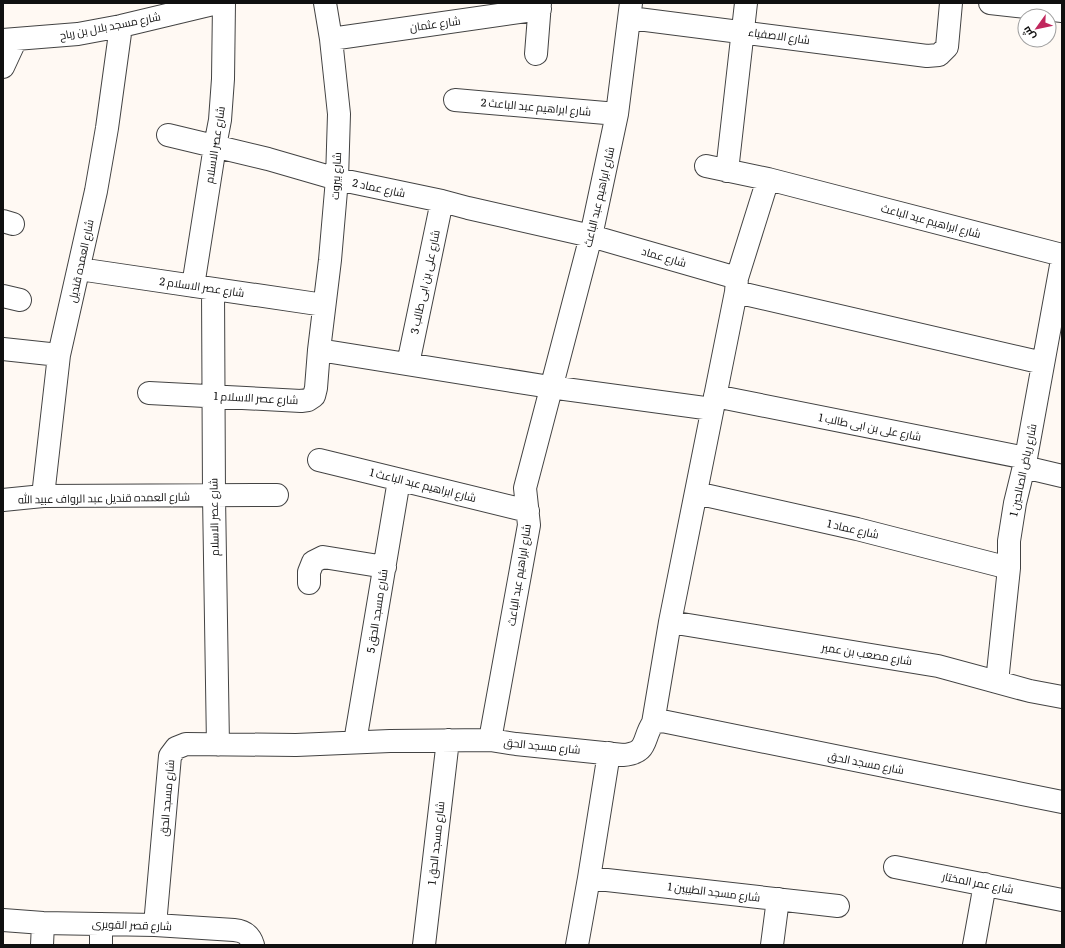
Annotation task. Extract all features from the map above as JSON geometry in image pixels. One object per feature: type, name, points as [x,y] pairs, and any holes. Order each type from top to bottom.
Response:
[{"type":"street","name":"شارع مسجد بلال بن رباح","points":[[10,40],[78,34],[121,26],[217,3]]},
{"type":"street","name":"شارع عصر الاسلام","points":[[218,744],[213,396],[203,288],[215,146],[220,120],[223,79],[224,3]]},
{"type":"street","name":"شارع بيروت","points":[[318,350],[330,260],[337,179],[339,114],[331,39],[325,3]]},
{"type":"street","points":[[727,171],[746,3]]},
{"type":"street","name":"شارع الاصفياء","points":[[631,10],[743,31],[927,56],[939,55],[947,47],[951,3]]},
{"type":"street","points":[[990,3],[1062,11]]},
{"type":"street","name":"شارع عثمان","points":[[331,39],[540,6]]},
{"type":"street","points":[[536,54],[540,6]]},
{"type":"street","name":"شارع ابراهيم عبد الباعث","points":[[490,740],[528,525],[525,488],[550,387],[591,236],[617,114],[631,10]]},
{"type":"street","name":"شارع العمده قنديل","points":[[43,496],[59,355],[96,191],[107,128],[121,26]]},
{"type":"street","points":[[3,67],[10,40]]},
{"type":"street","name":"شارع ابراهيم عبد الباعث 2","points":[[455,100],[617,114]]},
{"type":"street","name":"شارع عماد 2","points":[[168,135],[268,159],[337,179],[442,201],[591,236]]},
{"type":"street","name":"شارع ابراهيم عبد الباعث","points":[[706,166],[768,179],[1062,255]]},
{"type":"street","points":[[653,723],[670,622],[736,285],[768,179]]},
{"type":"street","name":"شارع على بن ابى طالب 3","points":[[408,364],[442,201]]},
{"type":"street","name":"شارع عماد","points":[[591,236],[736,285],[1043,363]]},
{"type":"street","name":"شارع رياض الصالحين 1","points":[[997,682],[1009,568],[1009,541],[1015,503],[1025,463],[1062,260]]},
{"type":"street","name":"شارع عصر الاسلام 2","points":[[79,269],[324,306]]},
{"type":"street","points":[[3,349],[59,355]]},
{"type":"street","points":[[318,350],[550,387],[714,403]]},
{"type":"street","name":"شارع عصر الاسلام 1","points":[[149,393],[308,400],[314,396],[316,388],[318,350]]},
{"type":"street","name":"شارع على بن ابى طالب 1","points":[[714,403],[1025,463],[1062,476]]},
{"type":"street","name":"شارع ابراهيم عبد الباعث 1","points":[[318,460],[528,511]]},
{"type":"street","name":"شارع مسجد الحق 5","points":[[356,742],[399,480]]},
{"type":"street","name":"شارع عماد 1","points":[[696,493],[857,529],[1009,568]]},
{"type":"street","name":"شارع العمده قنديل عبد الرواف عبيد الله","points":[[3,500],[43,496],[277,495]]},
{"type":"street","points":[[309,583],[309,572],[313,562],[323,557],[385,567]]},
{"type":"street","name":"شارع مصعب بن عمير","points":[[670,622],[938,666],[1030,691],[1062,697]]},
{"type":"street","name":"شارع مسجد الحق","points":[[156,925],[170,756],[176,748],[186,744],[296,745],[356,742],[490,740],[608,753],[632,754],[640,750],[646,743],[648,730],[653,723],[662,721],[1062,802]]},
{"type":"street","name":"شارع مسجد الحق 1","points":[[424,945],[448,740]]},
{"type":"street","points":[[577,945],[608,753]]},
{"type":"street","name":"شارع عمر المختار","points":[[895,867],[1062,900]]},
{"type":"street","name":"شارع مسجد الطيبين 1","points":[[589,878],[838,906]]},
{"type":"street","points":[[974,945],[985,884]]},
{"type":"street","points":[[772,945],[778,900]]},
{"type":"street","name":"شارع قصر القويرى","points":[[3,920],[43,923],[101,935],[156,925],[244,931],[251,938],[253,945]]},
{"type":"street","points":[[42,945],[43,923]]}]
